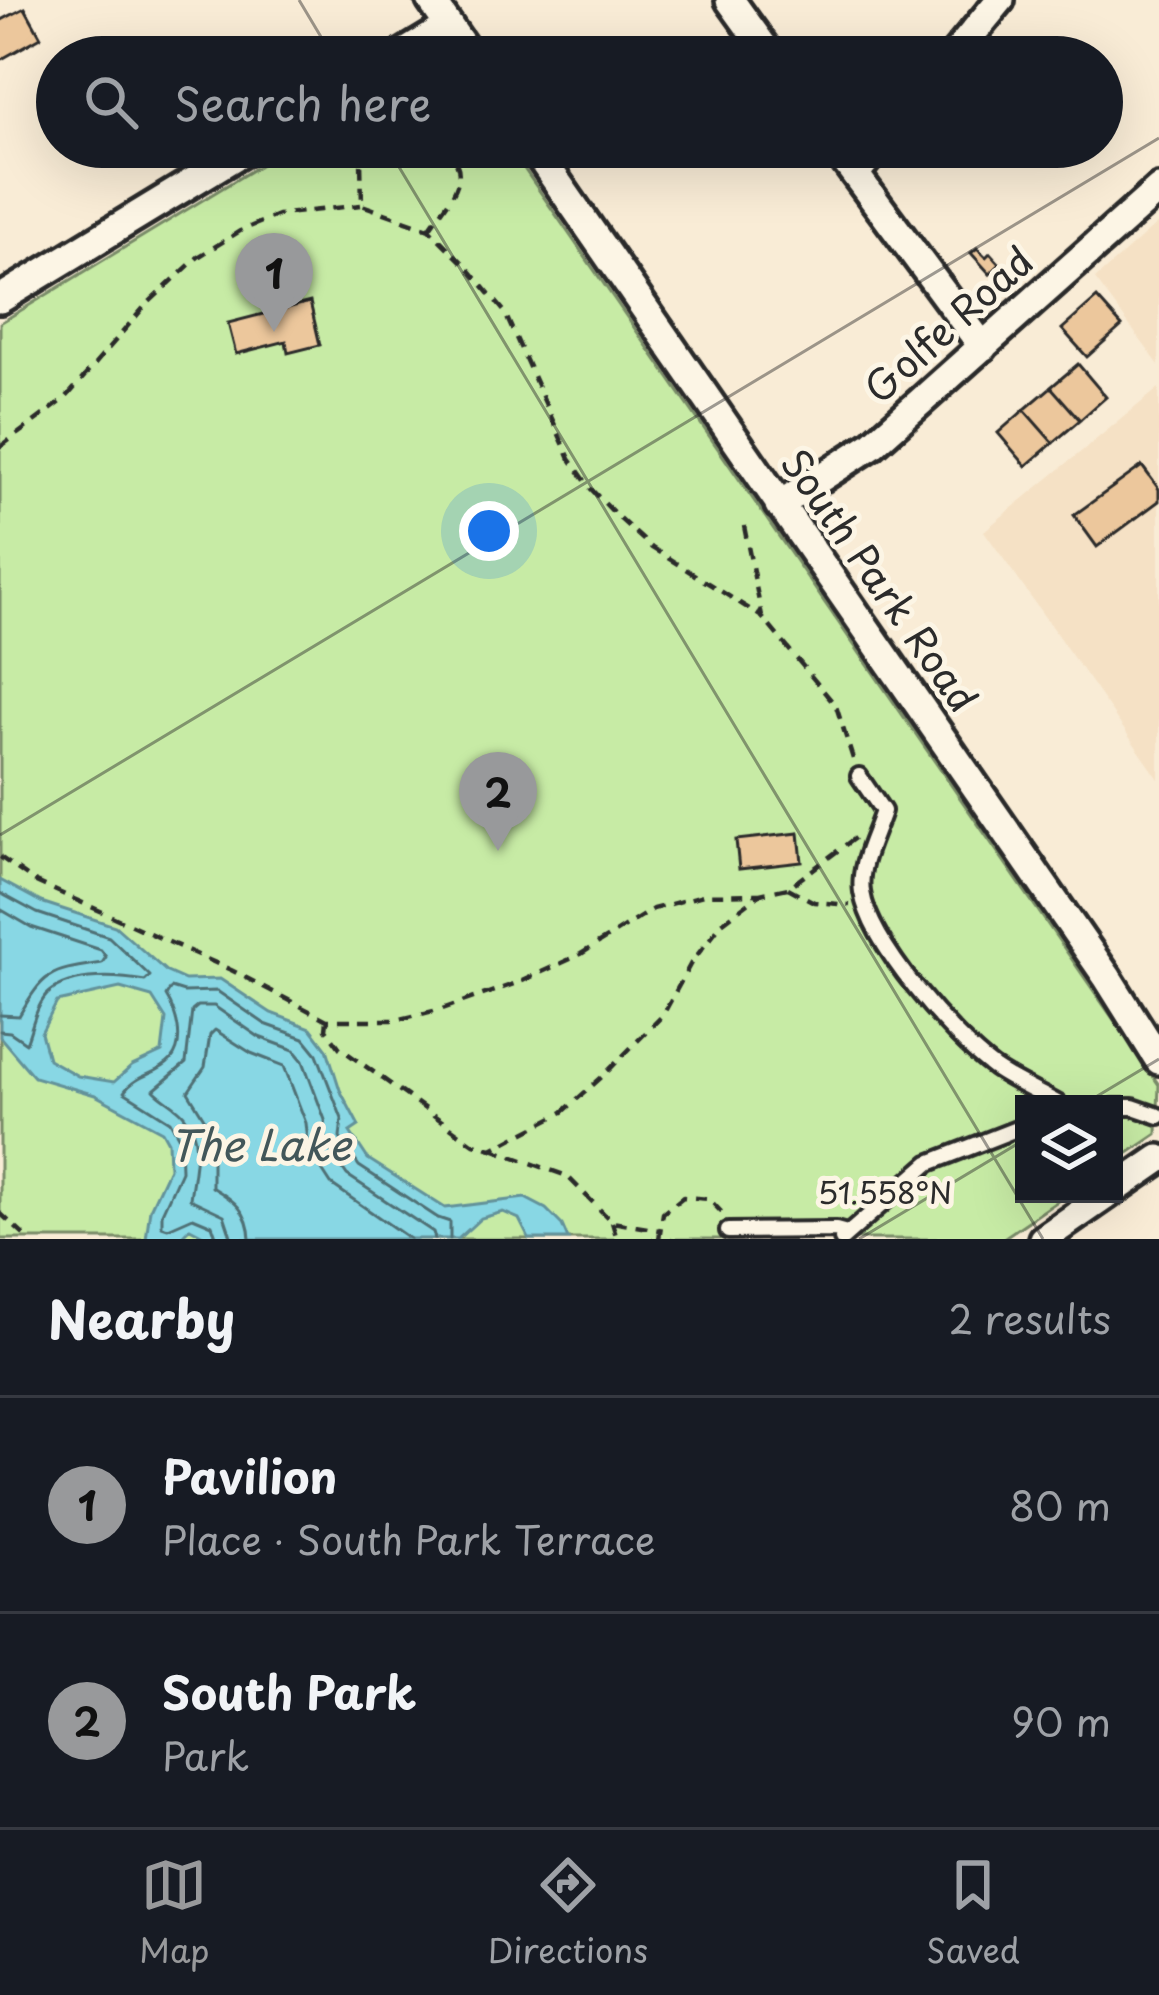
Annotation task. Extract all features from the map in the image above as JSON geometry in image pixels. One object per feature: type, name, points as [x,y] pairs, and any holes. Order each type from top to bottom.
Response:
[{"type":"street","points":[[431,0],[456,36]]},
{"type":"street","points":[[730,0],[756,36]]},
{"type":"street","points":[[970,36],[1000,0]]},
{"type":"street","points":[[433,36],[449,26]]},
{"type":"street","points":[[0,299],[215,168]]},
{"type":"street","name":"South Park Road","points":[[547,168],[1094,958],[1159,1060]]},
{"type":"street","points":[[850,168],[983,347]]},
{"type":"street","points":[[854,174],[859,168]]},
{"type":"street","name":"Golfe Road","points":[[779,505],[872,445],[1159,189]]},
{"type":"street","points":[[1123,1184],[1159,1159]]},
{"type":"street","points":[[1043,1239],[1095,1203]]},
{"type":"lane","points":[[859,776],[883,811],[863,869],[862,892],[889,950],[950,1028],[996,1069],[1043,1095]]},
{"type":"lane","points":[[1123,1108],[1159,1116]]},
{"type":"lane","points":[[728,1231],[836,1230],[844,1236],[929,1163],[1015,1130]]},
{"type":"path","points":[[362,168],[362,205]]},
{"type":"path","points":[[429,229],[459,186],[458,168]]},
{"type":"path","points":[[0,447],[65,399],[145,306],[198,257],[240,231],[278,215],[362,205],[429,229],[504,311],[570,459],[590,489],[652,548],[762,617],[836,706],[859,776]]},
{"type":"path","points":[[744,526],[762,617]]},
{"type":"path","points":[[0,857],[34,881],[231,970],[327,1020],[396,1020],[442,1010],[552,968],[653,910],[703,895],[760,894],[788,888],[852,836],[874,839]]},
{"type":"path","points":[[788,888],[814,902],[866,903]]},
{"type":"path","points":[[492,1149],[545,1123],[604,1076],[662,1015],[713,934],[760,894]]},
{"type":"path","points":[[327,1020],[326,1029],[340,1048],[474,1144],[567,1176],[612,1222],[617,1239]]},
{"type":"path","points":[[659,1239],[663,1214],[671,1203],[696,1196],[719,1207],[728,1231]]},
{"type":"path","points":[[0,1213],[28,1239]]},
{"type":"path","points":[[612,1222],[659,1230]]},
{"type":"shaded area","points":[[1159,222],[1159,365],[1095,279]]},
{"type":"shaded area","points":[[1159,388],[1159,779],[984,531]]},
{"type":"green space","points":[[255,168],[524,168],[1159,1085],[1157,1134],[1123,1157],[1123,1095],[1015,1095],[1015,1203],[1055,1203],[1002,1239],[0,1239],[0,323]]},
{"type":"water","name":"The Lake","points":[[0,880],[41,902],[115,926],[167,972],[185,980],[220,979],[271,1013],[311,1028],[327,1049],[340,1090],[359,1126],[350,1132],[368,1159],[445,1208],[525,1198],[546,1209],[568,1239],[529,1239],[519,1219],[503,1212],[481,1218],[458,1239],[211,1239],[190,1228],[179,1239],[146,1239],[150,1209],[169,1168],[168,1142],[162,1131],[95,1095],[34,1077],[0,1037]],"holes":[[[120,988],[152,997],[166,1019],[162,1052],[132,1066],[114,1082],[78,1076],[48,1059],[41,1033],[57,1002]]]},
{"type":"building","points":[[25,8],[40,36],[0,60],[0,21]]},
{"type":"building","points":[[977,248],[1000,264],[990,274],[971,253]]},
{"type":"building","points":[[1097,298],[1122,326],[1087,357],[1062,329]]},
{"type":"building","points":[[310,302],[320,345],[288,353],[286,341],[236,354],[228,323]]},
{"type":"building","points":[[1078,364],[1106,397],[1080,420],[1051,387]]},
{"type":"building","points":[[1051,387],[1080,420],[1053,443],[1024,410]]},
{"type":"building","points":[[1024,410],[1053,443],[1026,466],[998,433]]},
{"type":"building","points":[[1142,466],[1159,489],[1159,501],[1097,547],[1074,515]]},
{"type":"building","points":[[799,833],[802,862],[739,869],[736,840]]},
{"type":"place","name":"Pavilion","points":[[274,332]]},
{"type":"place","name":"South Park","points":[[498,851]]}]
